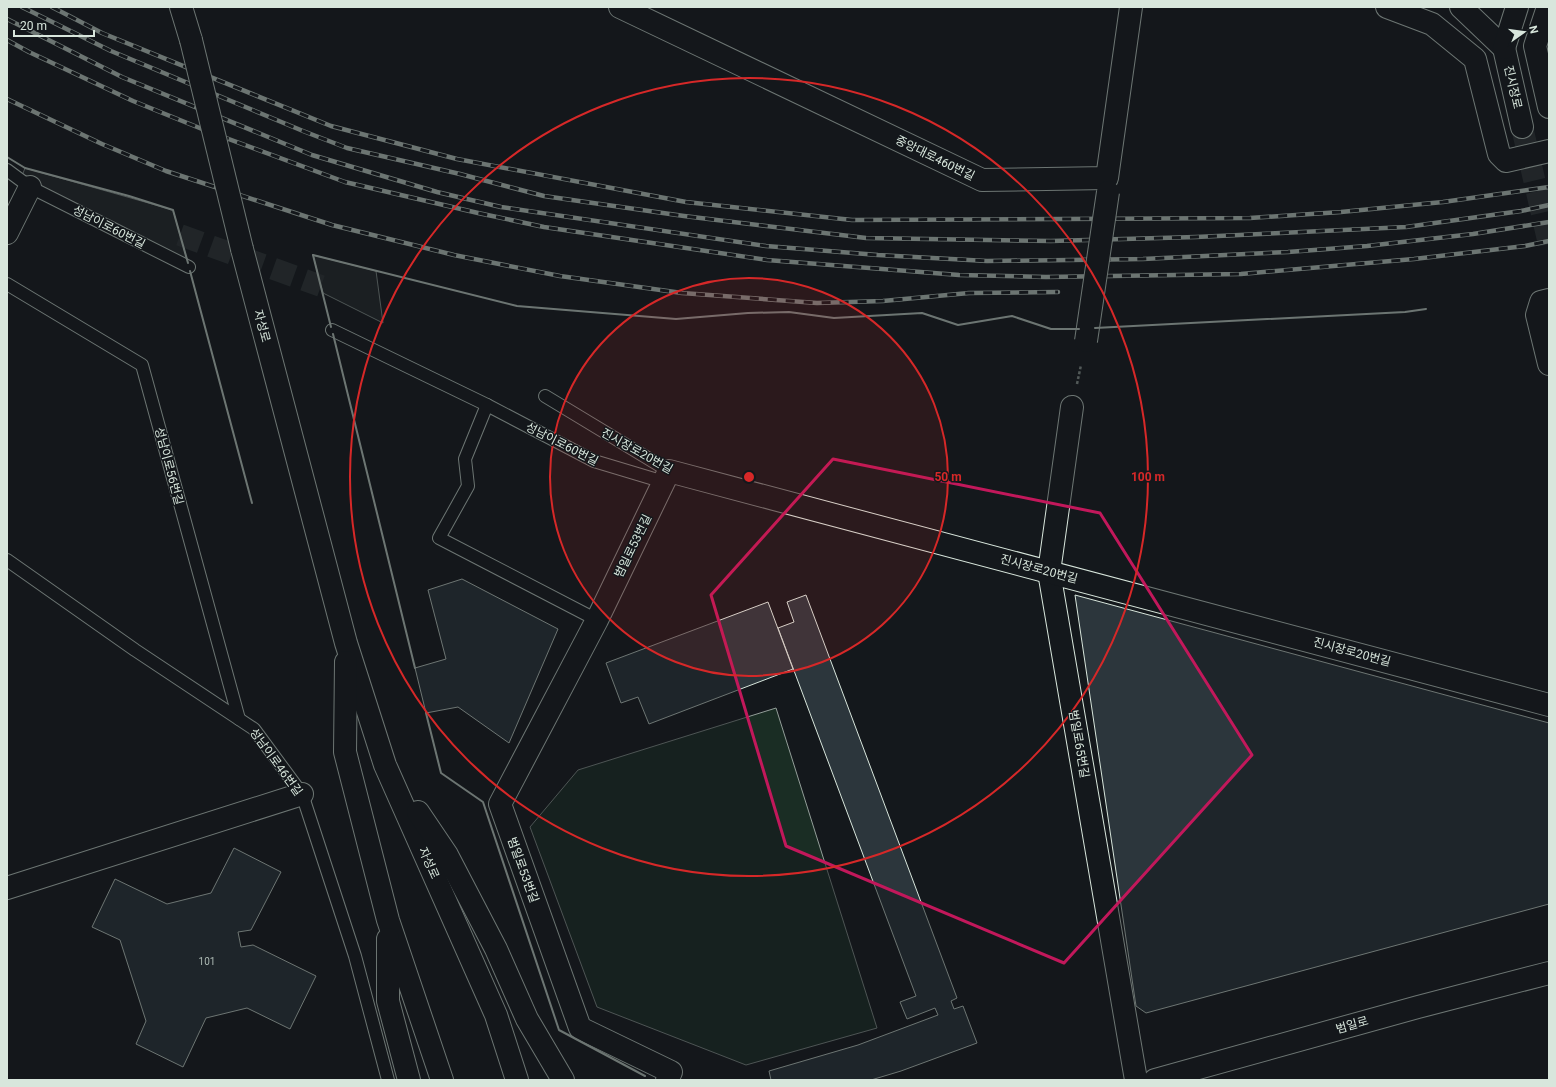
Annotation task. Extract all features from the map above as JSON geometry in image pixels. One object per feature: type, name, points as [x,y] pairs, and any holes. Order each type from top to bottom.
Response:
[{"type":"street","name":"자성로","points":[[182,7],[242,249],[346,643],[385,765],[496,1016],[517,1080]]},
{"type":"street","name":"중앙대로460번길","points":[[634,10],[982,180],[1107,178],[1131,7]]},
{"type":"street","points":[[1387,7],[1432,24],[1475,59],[1499,154],[1506,161],[1549,151]]},
{"type":"street","points":[[1460,7],[1504,48],[1517,7]]},
{"type":"street","points":[[1548,7],[1535,46],[1549,108]]},
{"type":"street","name":"진시장로","points":[[1504,48],[1522,127]]},
{"type":"street","points":[[7,233],[30,187]]},
{"type":"street","points":[[1086,341],[1108,192]]},
{"type":"street","points":[[1549,300],[1541,302],[1537,315],[1549,364]]},
{"type":"street","name":"범일로65번길","points":[[1072,407],[1049,572],[1136,1080]]},
{"type":"street","name":"진시장로20번길","points":[[666,477],[1049,572],[1549,705]]},
{"type":"street","name":"범일로53번길","points":[[666,477],[597,620],[500,804],[580,1028],[671,1072],[667,1080]]},
{"type":"street","name":"자성로","points":[[346,643],[345,752],[388,920],[442,1080]]},
{"type":"street","points":[[385,765],[447,855],[496,949],[527,1019],[563,1080]]},
{"type":"street","points":[[7,888],[302,794]]},
{"type":"street","points":[[388,920],[388,1001],[409,1080]]},
{"type":"street","name":"범일로","points":[[1155,1080],[1549,972]]},
{"type":"lane","name":"성남이로60번길","points":[[7,170],[30,187],[189,267]]},
{"type":"lane","name":"성남이로56번길","points":[[7,284],[142,365],[239,719]]},
{"type":"lane","name":"성남이로60번길","points":[[332,330],[487,405],[594,461],[666,477]]},
{"type":"lane","name":"진시장로20번길","points":[[545,396],[666,477]]},
{"type":"lane","points":[[487,405],[465,459],[468,486],[439,538],[597,620]]},
{"type":"lane","name":"성남이로46번길","points":[[7,560],[135,650],[254,729],[302,794],[355,956],[388,1080]]},
{"type":"path","points":[[1072,407],[1086,341]]},
{"type":"highlighted area","points":[[833,459],[1100,513],[1252,755],[1064,963],[786,846],[711,595]]},
{"type":"green space","points":[[776,708],[877,1028],[746,1065],[597,1007],[530,827],[578,770]]},
{"type":"shaded area","points":[[25,168],[173,210],[189,267],[20,181]]},
{"type":"shaded area","points":[[313,255],[376,271],[383,323],[323,293]]},
{"type":"building","points":[[462,579],[558,629],[509,743],[458,707],[426,713],[415,668],[446,659],[428,590]]},
{"type":"building","points":[[806,595],[957,998],[951,1001],[954,1009],[963,1006],[977,1043],[901,1071],[871,1080],[771,1080],[769,1071],[858,1045],[938,1015],[935,1008],[907,1019],[900,1002],[916,996],[778,628],[794,622],[787,602]]},
{"type":"building","points":[[1075,595],[1549,723],[1549,904],[1146,1013],[1136,1006]]},
{"type":"building","points":[[768,602],[793,669],[649,724],[638,697],[621,703],[606,663]]},
{"type":"building","points":[[234,848],[281,872],[251,930],[238,932],[241,947],[253,945],[316,976],[290,1029],[247,1008],[206,1018],[183,1067],[136,1044],[146,1021],[120,940],[92,927],[115,879],[167,904],[211,893]]},
{"type":"tunnel","points":[[1522,127],[1549,244]]},
{"type":"tunnel","points":[[180,235],[321,286]]},
{"type":"railway","points":[[22,7],[111,51],[347,148],[460,174],[544,196],[684,216],[866,238],[1051,241],[1196,237],[1406,227],[1521,211],[1549,205]]},
{"type":"railway","points":[[52,7],[102,33],[331,126],[457,159],[686,202],[852,220],[1250,218],[1341,212],[1443,202],[1549,187]]},
{"type":"railway","points":[[7,19],[122,77],[312,155],[437,192],[501,207],[766,246],[878,255],[987,261],[1143,259],[1288,252],[1367,246],[1473,234],[1549,222]]},
{"type":"railway","points":[[7,40],[29,52],[133,101],[207,131],[345,182],[544,227],[767,260],[959,275],[1046,277],[1241,274],[1414,259],[1525,246],[1549,241]]},
{"type":"railway","points":[[7,99],[102,144],[166,171],[332,225],[454,255],[560,276],[682,293],[817,303],[883,301],[969,293],[1058,292]]},
{"type":"wall","points":[[7,157],[25,168],[129,196],[173,210],[188,263]]},
{"type":"wall","points":[[313,255],[517,306],[676,319],[748,313],[789,312],[834,318],[922,313],[958,325],[1012,316],[1051,329],[1079,329]]},
{"type":"wall","points":[[313,255],[331,327]]},
{"type":"wall","points":[[190,271],[252,503]]},
{"type":"wall","points":[[1095,328],[1405,312],[1426,309]]},
{"type":"wall","points":[[333,334],[415,668]]},
{"type":"wall","points":[[426,713],[441,773],[483,802],[559,1030],[645,1076]]}]
